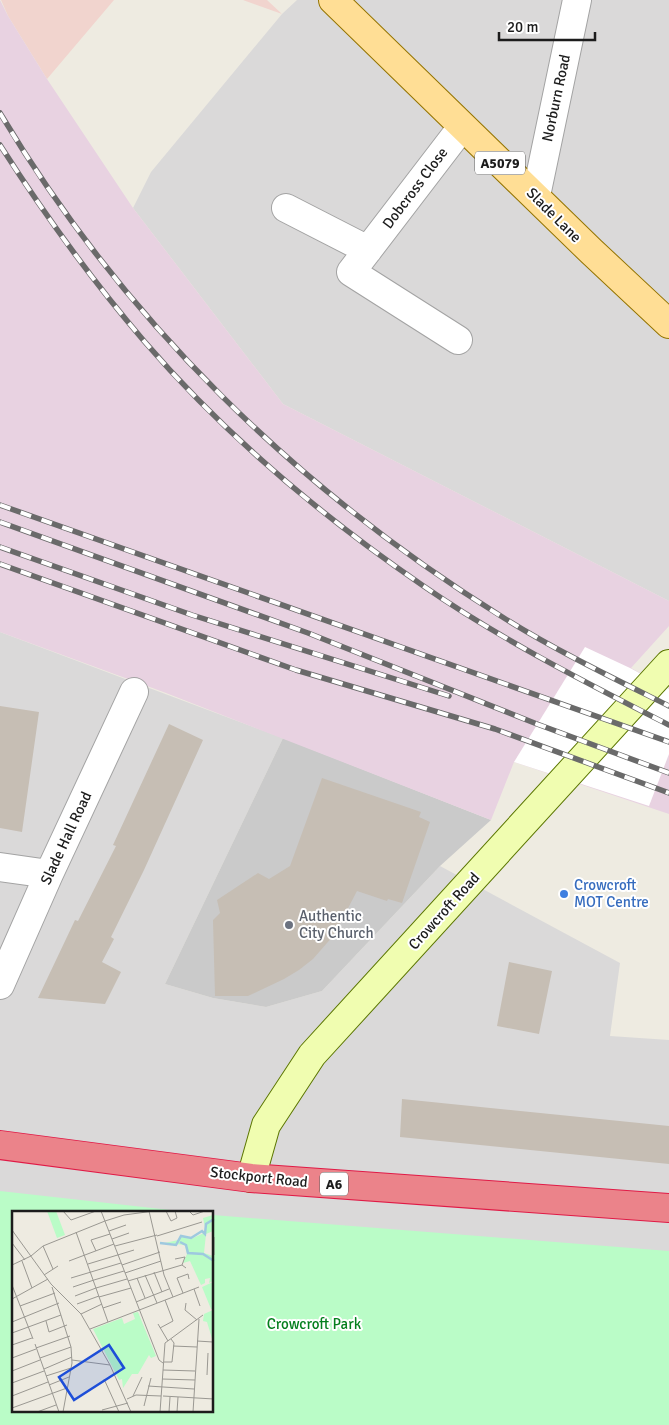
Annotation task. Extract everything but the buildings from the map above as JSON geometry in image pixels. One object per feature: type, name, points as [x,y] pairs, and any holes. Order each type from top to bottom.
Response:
[{"type":"highway","name":"Stockport Road","points":[[0,1145],[251,1178],[669,1208]]},
{"type":"main road","name":"Slade Lane","points":[[345,5],[462,127],[669,324]]},
{"type":"street","name":"Norburn Road","points":[[536,196],[577,0]]},
{"type":"street","name":"Dobcross Close","points":[[458,340],[351,272],[462,127]]},
{"type":"street","points":[[286,208],[368,250]]},
{"type":"street","name":"Crowcroft Road","points":[[251,1178],[266,1125],[312,1055],[669,664]]},
{"type":"street","name":"Slade Hall Road","points":[[0,985],[49,874],[134,692]]},
{"type":"street","points":[[0,867],[49,874]]},
{"type":"shaded area","points":[[0,0],[47,79],[133,208],[283,404],[669,601],[669,626],[631,668],[669,689],[669,814],[514,762],[491,820],[166,693],[0,632]]},
{"type":"shaded area","points":[[1,0],[114,0],[47,79],[8,16]]},
{"type":"shaded area","points":[[243,0],[267,0],[282,14]]},
{"type":"shaded area","points":[[297,0],[669,0],[669,601],[283,404],[133,208],[151,172],[282,14]]},
{"type":"shaded area","points":[[0,632],[283,738],[165,984],[213,998],[266,1007],[322,991],[440,866],[620,963],[610,1036],[669,1040],[669,1425],[0,1425]]},
{"type":"shaded area","name":"Authentic City Church","points":[[283,738],[491,820],[440,866],[322,991],[266,1007],[213,998],[165,984]]},
{"type":"green space","name":"Crowcroft Park","points":[[0,1191],[179,1211],[12,1211],[12,1412],[214,1412],[214,1215],[669,1251],[669,1425],[0,1425]]},
{"type":"pier","points":[[585,647],[669,689],[669,754],[649,806],[514,762]]},
{"type":"railway","points":[[0,113],[49,189],[102,262],[160,331],[222,396],[287,457],[356,515],[429,568],[504,618],[606,675],[669,706]]},
{"type":"railway","points":[[0,145],[69,246],[144,341],[207,409],[275,472],[347,531],[452,605],[543,659],[669,725]]},
{"type":"railway","points":[[0,505],[669,742]]},
{"type":"railway","points":[[0,522],[308,633],[537,724],[669,773]]},
{"type":"railway","points":[[0,547],[192,615],[449,696]]},
{"type":"railway","points":[[0,564],[296,670],[495,729],[669,793]]},
{"type":"place","name":"Crowcroft MOT Centre","points":[[564,894]]},
{"type":"place","name":"Authentic City Church","points":[[289,925]]}]
